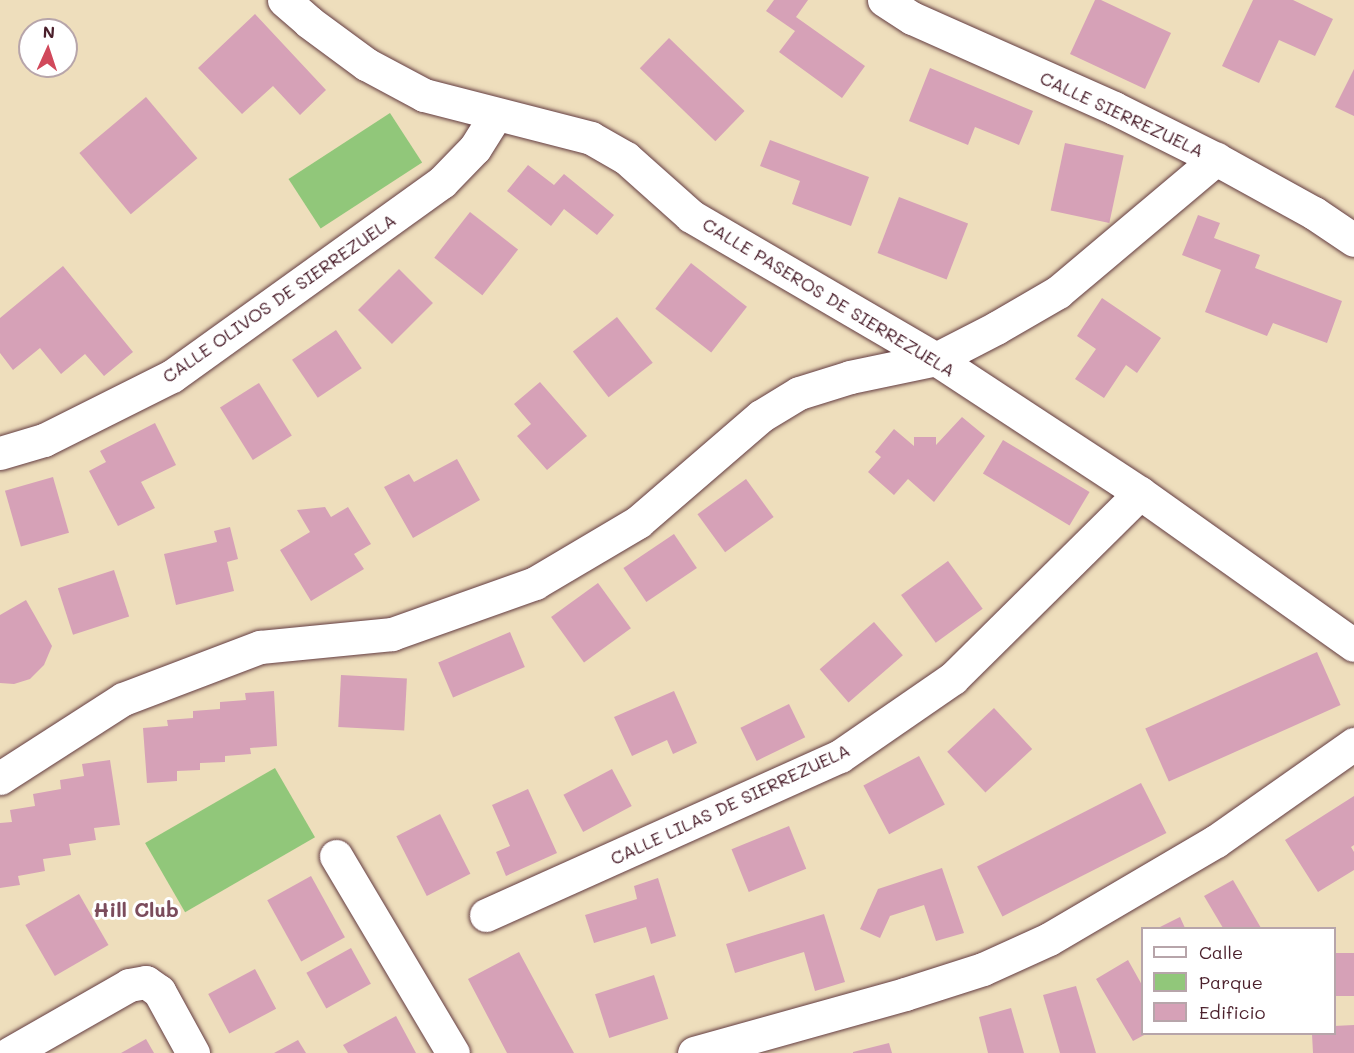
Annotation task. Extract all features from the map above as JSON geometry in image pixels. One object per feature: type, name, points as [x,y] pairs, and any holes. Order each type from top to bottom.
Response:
[{"type":"street","name":"CALLE PASEROS DE SIERREZUELA","points":[[284,0],[316,11],[366,64],[424,95],[591,138],[626,158],[691,216],[936,359],[1140,493],[1354,645]]},
{"type":"street","name":"CALLE SIERREZUELA","points":[[884,0],[912,18],[1114,108],[1216,159],[1314,213],[1354,240]]},
{"type":"street","name":"CALLE OLIVOS DE SIERREZUELA","points":[[0,453],[44,440],[172,376],[442,182],[476,148],[496,115]]},
{"type":"street","points":[[0,778],[123,699],[260,647],[392,634],[535,583],[638,522],[761,416],[800,393],[850,377],[936,359],[996,328],[1058,291],[1216,159]]},
{"type":"street","name":"CALLE LILAS DE SIERREZUELA","points":[[486,915],[840,756],[953,678],[1140,493]]},
{"type":"street","points":[[694,1053],[905,994],[983,969],[1049,939],[1216,841],[1354,744]]},
{"type":"street","points":[[336,856],[453,1053]]},
{"type":"street","points":[[10,1053],[129,985],[146,982],[159,991],[194,1053]]},
{"type":"green space","points":[[390,113],[422,162],[321,228],[289,179]]},
{"type":"green space","points":[[275,768],[315,837],[185,912],[145,843]]},
{"type":"building","points":[[774,0],[808,0],[796,17],[865,66],[842,98],[779,52],[795,31],[766,11]]},
{"type":"building","points":[[1095,0],[1101,0],[1171,33],[1145,89],[1070,54]]},
{"type":"building","points":[[1253,0],[1293,0],[1333,19],[1315,56],[1279,40],[1259,83],[1222,66]]},
{"type":"building","points":[[255,14],[326,90],[300,115],[273,86],[242,114],[198,68]]},
{"type":"building","points":[[669,38],[745,111],[715,141],[640,68]]},
{"type":"building","points":[[930,68],[1033,111],[1019,145],[975,127],[968,145],[909,121]]},
{"type":"building","points":[[1354,69],[1354,116],[1335,107]]},
{"type":"building","points":[[146,97],[197,158],[131,214],[79,153]]},
{"type":"building","points":[[770,140],[869,177],[851,226],[792,204],[800,181],[760,166]]},
{"type":"building","points":[[1065,143],[1124,155],[1109,223],[1051,210]]},
{"type":"building","points":[[528,165],[554,185],[564,174],[614,215],[597,235],[564,209],[551,226],[507,191]]},
{"type":"building","points":[[899,197],[968,224],[947,280],[877,253]]},
{"type":"building","points":[[470,212],[518,250],[482,295],[434,258]]},
{"type":"building","points":[[1198,215],[1220,223],[1214,238],[1260,255],[1255,268],[1342,301],[1327,343],[1273,323],[1267,336],[1205,312],[1221,270],[1182,255]]},
{"type":"building","points":[[691,263],[747,307],[711,352],[655,309]]},
{"type":"building","points":[[63,266],[133,352],[104,376],[85,354],[61,374],[40,348],[13,370],[0,353],[0,318]]},
{"type":"building","points":[[399,269],[433,303],[392,344],[358,310]]},
{"type":"building","points":[[1102,298],[1161,338],[1137,373],[1126,365],[1104,398],[1075,379],[1096,349],[1077,336]]},
{"type":"building","points":[[617,317],[653,363],[609,397],[573,351]]},
{"type":"building","points":[[336,330],[362,368],[318,398],[292,360]]},
{"type":"building","points":[[540,382],[587,436],[547,470],[517,436],[531,424],[514,404]]},
{"type":"building","points":[[259,383],[292,436],[253,460],[220,407]]},
{"type":"building","points":[[962,417],[985,436],[934,502],[908,479],[894,495],[868,472],[881,457],[875,452],[894,429],[914,446],[914,437],[936,437],[936,445]]},
{"type":"building","points":[[155,423],[176,465],[141,482],[155,508],[118,526],[89,471],[106,462],[100,451]]},
{"type":"building","points":[[1003,440],[1090,492],[1069,525],[983,473]]},
{"type":"building","points":[[457,459],[480,500],[413,538],[384,487],[409,474],[414,482]]},
{"type":"building","points":[[53,477],[69,533],[21,547],[5,491]]},
{"type":"building","points":[[746,479],[774,517],[725,552],[697,514]]},
{"type":"building","points":[[325,507],[331,517],[348,507],[371,544],[354,554],[364,569],[311,601],[280,550],[310,532],[297,510]]},
{"type":"building","points":[[230,527],[238,559],[227,562],[234,591],[176,605],[164,554],[217,542],[214,531]]},
{"type":"building","points":[[674,534],[697,568],[646,602],[623,568]]},
{"type":"building","points":[[948,561],[983,609],[936,643],[901,595]]},
{"type":"building","points":[[114,570],[129,617],[73,635],[58,588]]},
{"type":"building","points":[[598,583],[631,628],[584,662],[551,617]]},
{"type":"building","points":[[26,600],[52,646],[44,665],[30,679],[14,684],[0,683],[0,615]]},
{"type":"building","points":[[874,622],[903,655],[849,702],[820,669]]},
{"type":"building","points":[[510,632],[525,667],[453,697],[438,662]]},
{"type":"building","points":[[1317,652],[1341,705],[1169,781],[1145,728]]},
{"type":"building","points":[[341,675],[407,678],[404,730],[338,727]]},
{"type":"building","points":[[274,691],[277,746],[250,748],[251,754],[225,756],[225,762],[200,763],[200,770],[177,771],[177,781],[147,783],[143,728],[168,726],[167,720],[193,718],[193,711],[220,709],[220,702],[246,700],[245,693]]},
{"type":"building","points":[[674,691],[697,743],[673,754],[667,740],[632,756],[614,717]]},
{"type":"building","points":[[789,704],[805,737],[757,761],[740,728]]},
{"type":"building","points":[[994,708],[1032,749],[985,793],[947,752]]},
{"type":"building","points":[[919,756],[945,805],[889,834],[863,786]]},
{"type":"building","points":[[110,760],[120,825],[94,828],[96,840],[69,844],[71,855],[43,859],[45,871],[18,876],[20,885],[0,888],[0,823],[12,822],[10,810],[35,806],[33,794],[61,789],[60,780],[84,776],[82,764]]},
{"type":"building","points":[[612,769],[632,806],[583,832],[563,795]]},
{"type":"building","points":[[1141,783],[1166,833],[1002,916],[977,867]]},
{"type":"building","points":[[528,789],[557,853],[506,876],[496,852],[510,846],[492,805]]},
{"type":"building","points":[[1354,796],[1354,845],[1351,847],[1354,852],[1354,870],[1318,892],[1285,840]]},
{"type":"building","points":[[440,814],[470,874],[427,896],[396,836]]},
{"type":"building","points":[[789,826],[806,869],[749,892],[732,849]]},
{"type":"building","points":[[942,868],[964,933],[936,941],[924,905],[890,916],[880,938],[860,929],[878,889]]},
{"type":"building","points":[[311,876],[345,937],[301,961],[267,900]]},
{"type":"building","points":[[658,878],[676,936],[651,944],[646,927],[594,943],[585,915],[637,899],[634,886]]},
{"type":"building","points":[[1233,880],[1260,927],[1222,927],[1204,896]]},
{"type":"building","points":[[79,894],[108,945],[55,976],[25,925]]},
{"type":"building","points":[[824,914],[845,982],[815,991],[804,952],[735,973],[726,944]]},
{"type":"building","points":[[1180,917],[1185,927],[1160,927]]},
{"type":"building","points":[[351,948],[371,984],[326,1009],[306,973]]},
{"type":"building","points":[[519,952],[574,1053],[507,1053],[468,979]]},
{"type":"building","points":[[1336,953],[1354,953],[1354,996],[1336,996]]},
{"type":"building","points":[[1128,960],[1141,983],[1141,1035],[1144,1035],[1133,1041],[1096,979]]},
{"type":"building","points":[[255,969],[276,1009],[229,1034],[208,994]]},
{"type":"building","points":[[654,975],[668,1019],[609,1038],[595,994]]},
{"type":"building","points":[[1076,986],[1096,1053],[1060,1053],[1043,995]]},
{"type":"building","points":[[1011,1008],[1024,1053],[988,1053],[979,1017]]},
{"type":"building","points":[[396,1016],[416,1053],[348,1053],[343,1045]]},
{"type":"building","points":[[1354,1025],[1354,1053],[1313,1053],[1312,1035],[1336,1035],[1336,1026]]},
{"type":"building","points":[[146,1039],[154,1053],[121,1053]]},
{"type":"building","points":[[298,1040],[306,1053],[274,1053]]},
{"type":"building","points":[[889,1043],[892,1053],[853,1053],[853,1052]]},
{"type":"district","name":"Hill Club","points":[[136,909]]}]
